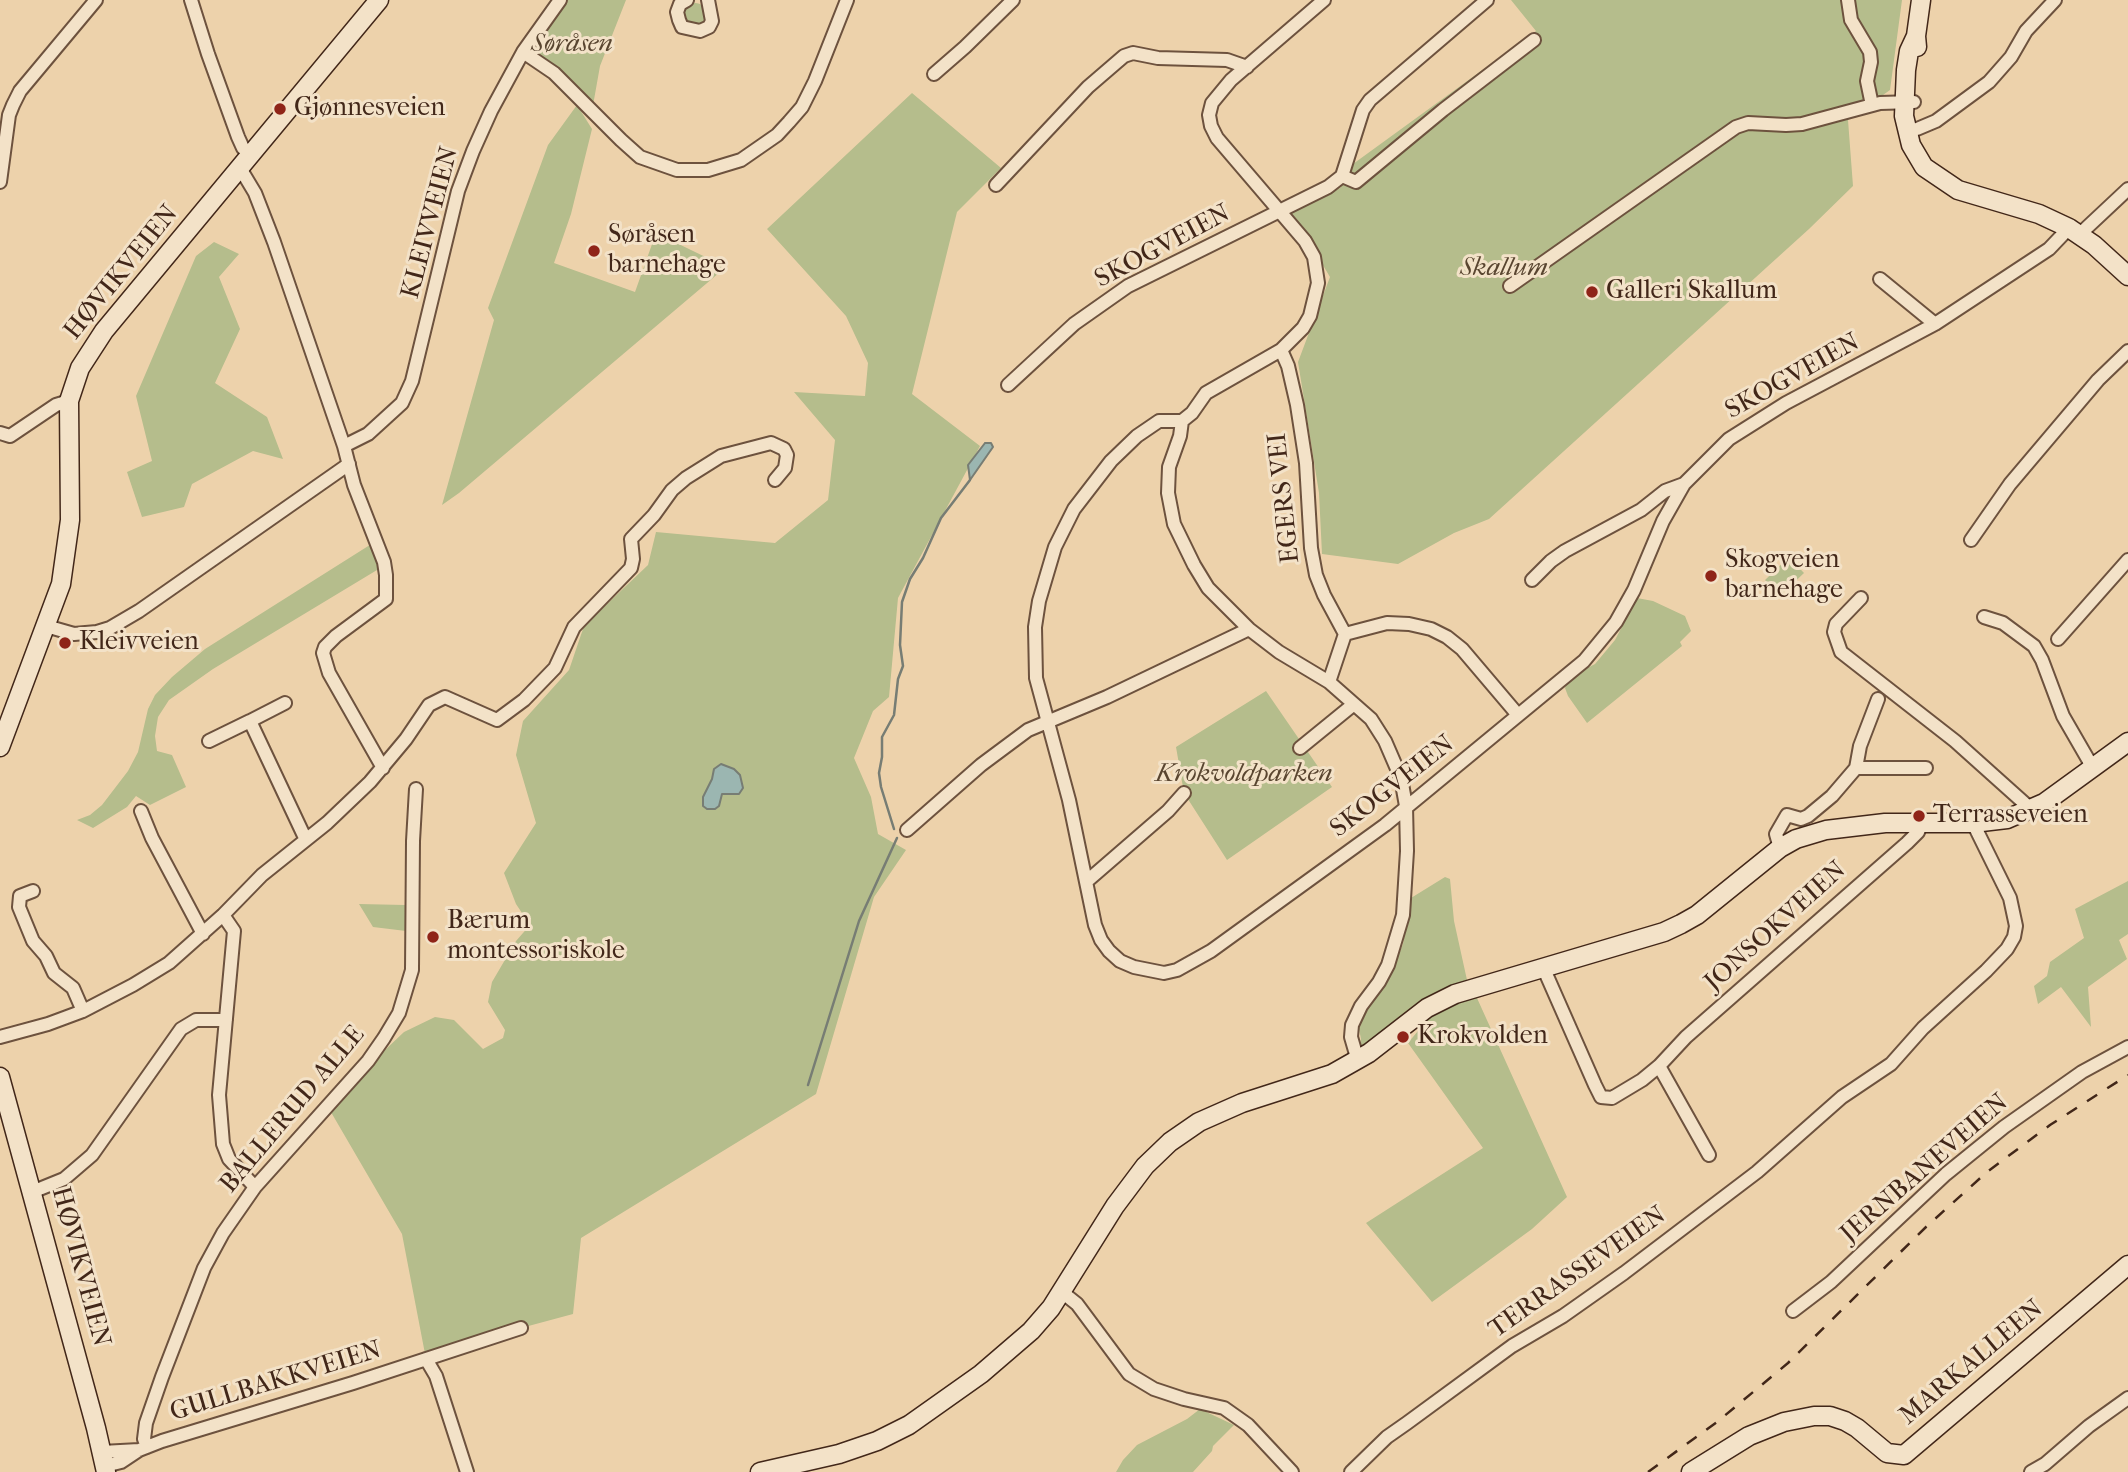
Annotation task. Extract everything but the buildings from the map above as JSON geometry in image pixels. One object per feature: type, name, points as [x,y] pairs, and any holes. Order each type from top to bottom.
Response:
[{"type":"main road","points":[[1921,0],[1916,36],[1909,51],[1906,127],[1911,145],[1924,167],[1969,195],[2039,214],[2074,231],[2128,276]]},
{"type":"main road","name":"HØVIKVEIEN","points":[[0,747],[61,584],[69,536],[69,401],[80,368],[99,339],[374,2]]},
{"type":"main road","points":[[1909,102],[1934,173]]},
{"type":"main road","points":[[770,1471],[862,1447],[909,1426],[964,1388],[1016,1346],[1043,1318],[1062,1292],[1126,1191],[1145,1166],[1170,1142],[1199,1122],[1227,1109],[1315,1081],[1358,1060],[1414,1017],[1441,1000],[1472,987],[1681,925],[1698,915],[1780,848],[1796,839],[1826,830],[1885,823],[1973,823],[2007,819],[2032,810],[2128,742]]},
{"type":"main road","name":"HØVIKVEIEN","points":[[0,1077],[104,1463]]},
{"type":"main road","name":"MARKALLEEN","points":[[1691,1472],[1749,1436],[1784,1422],[1814,1416],[1830,1416],[1845,1421],[1887,1453],[1904,1455],[2128,1265]]},
{"type":"street","points":[[0,182],[9,115],[20,91],[96,0]]},
{"type":"street","points":[[191,0],[235,126],[250,156],[255,193],[384,562],[386,599],[336,636],[323,653],[329,673],[383,768]]},
{"type":"street","name":"KLEIVVEIEN","points":[[344,446],[368,434],[402,404],[428,319],[458,191],[491,111],[523,52],[560,0]]},
{"type":"street","points":[[687,0],[680,4],[677,12],[679,20],[682,27],[700,31],[709,27],[712,20],[708,0]]},
{"type":"street","points":[[523,52],[554,73],[640,157],[677,170],[708,170],[741,160],[777,135],[795,114],[816,81],[847,0]]},
{"type":"street","points":[[934,74],[1013,0]]},
{"type":"street","name":"SKOGVEIEN","points":[[1324,0],[1219,92],[1209,115],[1211,126],[1227,152],[1305,241],[1314,257],[1318,283],[1310,316],[1303,328],[1281,351],[1206,393],[1182,421],[1159,421],[1122,449],[1074,509],[1058,540],[1042,587],[1035,626],[1036,678],[1069,800],[1095,925],[1101,940],[1114,956],[1146,971],[1164,973],[1177,970],[1222,944],[1385,825],[1584,661],[1616,622],[1634,590],[1663,521],[1684,484],[1729,439],[1752,423],[1935,324],[2049,249],[2128,189]]},
{"type":"street","points":[[1280,212],[1328,187],[1342,176],[1363,110],[1370,100],[1488,0]]},
{"type":"street","points":[[1849,0],[1851,20],[1870,52],[1867,81],[1872,105]]},
{"type":"street","points":[[1917,129],[1936,121],[1989,82],[2011,57],[2026,31],[2055,0]]},
{"type":"street","points":[[1342,176],[1356,182],[1534,40]]},
{"type":"street","points":[[996,185],[1088,87],[1124,56],[1133,53],[1158,58],[1227,61],[1247,66]]},
{"type":"street","points":[[1510,286],[1736,127],[1748,123],[1802,124],[1872,105],[1909,102]]},
{"type":"street","name":"SKOGVEIEN","points":[[1008,385],[1056,340],[1105,301],[1136,282],[1280,212]]},
{"type":"street","points":[[1880,279],[1935,324]]},
{"type":"street","name":"EGERS VEI","points":[[1281,351],[1288,366],[1297,405],[1306,463],[1311,548],[1316,575],[1345,634]]},
{"type":"street","points":[[1971,540],[2010,484],[2098,380],[2128,351]]},
{"type":"street","points":[[3,438],[57,405],[69,401]]},
{"type":"street","points":[[1182,421],[1180,436],[1169,467],[1168,493],[1174,524],[1183,547],[1208,588],[1249,629],[1279,652],[1329,682],[1371,719],[1385,741],[1401,778],[1406,806],[1406,883],[1403,915],[1388,965],[1361,1006],[1352,1026],[1351,1037],[1358,1060]]},
{"type":"street","points":[[0,1037],[83,1011],[169,963],[203,934],[262,875],[327,823],[383,768],[429,705],[445,697],[497,720],[524,700],[555,668],[574,627],[631,568],[631,539],[654,515],[672,490],[686,478],[721,456],[771,443],[785,449],[787,455],[785,468],[775,480]]},
{"type":"street","points":[[46,626],[74,634],[89,634],[110,628],[139,611],[349,464]]},
{"type":"street","name":"SKOGVEIEN","points":[[1532,580],[1565,551],[1641,510],[1665,491],[1684,484]]},
{"type":"street","points":[[2057,639],[2128,560]]},
{"type":"street","points":[[1861,598],[1836,624],[1834,632],[1841,652],[1955,741],[2032,810]]},
{"type":"street","points":[[1984,617],[2003,623],[2034,646],[2063,716],[2093,768]]},
{"type":"street","points":[[1329,682],[1345,634],[1387,623],[1409,624],[1431,629],[1462,649],[1518,715]]},
{"type":"street","points":[[907,830],[981,765],[1028,730],[1107,697],[1249,629]]},
{"type":"street","points":[[1780,848],[1776,834],[1787,815],[1801,819],[1808,816],[1832,796],[1856,768],[1860,747],[1878,699]]},
{"type":"street","points":[[209,741],[285,703]]},
{"type":"street","points":[[1300,748],[1354,704]]},
{"type":"street","points":[[250,721],[306,840]]},
{"type":"street","points":[[1856,768],[1926,768]]},
{"type":"street","name":"BALLERUD ALLE","points":[[143,1448],[146,1423],[204,1268],[223,1234],[255,1187],[368,1061],[399,1013],[412,970],[412,853],[416,789]]},
{"type":"street","points":[[1086,882],[1168,811],[1184,793]]},
{"type":"street","points":[[141,811],[152,838],[203,934]]},
{"type":"street","name":"JONSOKVEIEN","points":[[1543,967],[1567,1026],[1601,1097],[1612,1098],[1659,1066],[1686,1037],[1907,843],[1918,832],[1922,822]]},
{"type":"street","name":"TERRASSEVEIEN","points":[[1352,1472],[1387,1437],[1512,1346],[1563,1317],[1757,1172],[1842,1097],[1891,1064],[1923,1028],[2007,949],[2014,937],[2014,911],[1973,823]]},
{"type":"street","points":[[33,891],[20,896],[19,907],[33,941],[46,956],[54,974],[73,988],[83,1011]]},
{"type":"street","points":[[223,915],[233,931],[219,1095],[223,1144],[229,1159],[255,1187]]},
{"type":"street","points":[[32,1192],[64,1179],[92,1155],[181,1030],[196,1020],[226,1020]]},
{"type":"street","name":"JERNBANEVEIEN","points":[[1793,1311],[1831,1282],[1994,1134],[2082,1072],[2128,1046]]},
{"type":"street","points":[[1659,1066],[1709,1155]]},
{"type":"street","points":[[1062,1292],[1077,1304],[1129,1374],[1154,1389],[1224,1408],[1248,1425],[1292,1472]]},
{"type":"street","name":"GULLBAKKVEIEN","points":[[104,1463],[143,1448],[521,1328]]},
{"type":"street","points":[[426,1359],[436,1376],[467,1472]]},
{"type":"street","points":[[2031,1472],[2045,1464],[2089,1426],[2128,1398]]},
{"type":"green space","name":"Søråsen","points":[[563,0],[626,0],[600,66],[592,111],[525,50]]},
{"type":"green space","name":"Skallum","points":[[1511,0],[1902,0],[1890,90],[1848,120],[1853,186],[1809,229],[1489,519],[1454,533],[1398,564],[1322,554],[1319,493],[1298,362],[1330,277],[1290,210],[1323,198],[1340,188],[1353,164],[1536,31]]},
{"type":"green space","points":[[695,3],[703,6],[706,14],[703,22],[695,25],[687,22],[684,14],[687,6]]},
{"type":"green space","points":[[912,93],[1001,168],[957,212],[912,394],[980,446],[898,598],[889,697],[873,711],[854,758],[871,797],[878,834],[906,850],[874,897],[816,1094],[581,1238],[573,1314],[426,1359],[402,1234],[328,1107],[404,1032],[435,1017],[454,1020],[483,1049],[503,1038],[505,1030],[488,1002],[492,982],[516,941],[530,925],[516,904],[504,873],[536,823],[516,755],[523,721],[569,670],[584,626],[648,565],[656,532],[775,543],[828,500],[835,440],[794,392],[865,396],[868,363],[846,316],[767,229]]},
{"type":"green space","points":[[577,105],[592,129],[571,214],[554,263],[635,292],[656,233],[726,267],[442,505],[494,320],[488,308],[548,145]]},
{"type":"green space","points":[[214,242],[239,254],[219,277],[240,329],[215,383],[267,417],[283,459],[253,451],[192,484],[184,507],[142,517],[127,472],[152,461],[136,396],[196,256]]},
{"type":"green space","points":[[373,543],[382,567],[213,669],[169,700],[158,717],[155,736],[157,751],[172,755],[186,787],[150,805],[136,796],[127,807],[93,828],[77,820],[90,815],[102,805],[128,771],[138,752],[148,709],[155,695],[172,677],[205,649]]},
{"type":"green space","points":[[1789,557],[1804,573],[1780,596],[1765,580]]},
{"type":"green space","points":[[1637,598],[1653,601],[1685,616],[1691,631],[1680,642],[1682,646],[1587,723],[1565,688],[1570,677],[1595,664],[1615,640]]},
{"type":"green space","name":"Krokvoldparken","points":[[1266,691],[1332,787],[1227,860],[1184,793],[1176,747]]},
{"type":"green space","points":[[1445,877],[1450,879],[1454,921],[1467,980],[1422,999],[1385,1028],[1358,1061],[1361,1039],[1358,1024],[1392,971],[1403,944],[1411,898]]},
{"type":"green space","points":[[2128,881],[2128,934],[2119,940],[2127,959],[2088,987],[2091,1027],[2061,987],[2038,1004],[2034,986],[2047,976],[2050,962],[2084,938],[2075,909]]},
{"type":"green space","points":[[359,904],[405,905],[406,931],[373,927]]},
{"type":"green space","points":[[1472,987],[1567,1197],[1532,1229],[1432,1302],[1366,1223],[1483,1148],[1408,1043],[1432,1014]]},
{"type":"green space","points":[[1200,1409],[1234,1425],[1193,1472],[1116,1472],[1137,1445],[1187,1419]]},
{"type":"water","points":[[985,443],[991,443],[993,447],[970,480],[968,465]]},
{"type":"water","points":[[721,764],[734,769],[740,775],[743,788],[739,794],[722,794],[719,806],[707,809],[703,806],[703,797],[714,769]]},
{"type":"waterway","points":[[894,829],[879,773],[882,737],[894,715],[898,679],[903,666],[900,645],[902,602],[910,579],[941,518],[970,480]]},
{"type":"waterway","points":[[808,1085],[859,921],[897,838]]},
{"type":"railway","points":[[1648,1472],[1717,1422],[1788,1363],[1926,1227],[1987,1172],[2050,1125],[2128,1075]]},
{"type":"place","name":"Gjønnesveien","points":[[280,109]]},
{"type":"place","name":"Søråsen barnehage","points":[[594,251]]},
{"type":"place","name":"Galleri Skallum","points":[[1592,292]]},
{"type":"place","name":"Skogveien barnehage","points":[[1711,576]]},
{"type":"place","name":"Kleivveien","points":[[65,643]]},
{"type":"place","name":"Terrasseveien","points":[[1919,816]]},
{"type":"place","name":"Bærum montessoriskole","points":[[433,937]]},
{"type":"place","name":"Krokvolden","points":[[1403,1037]]}]
